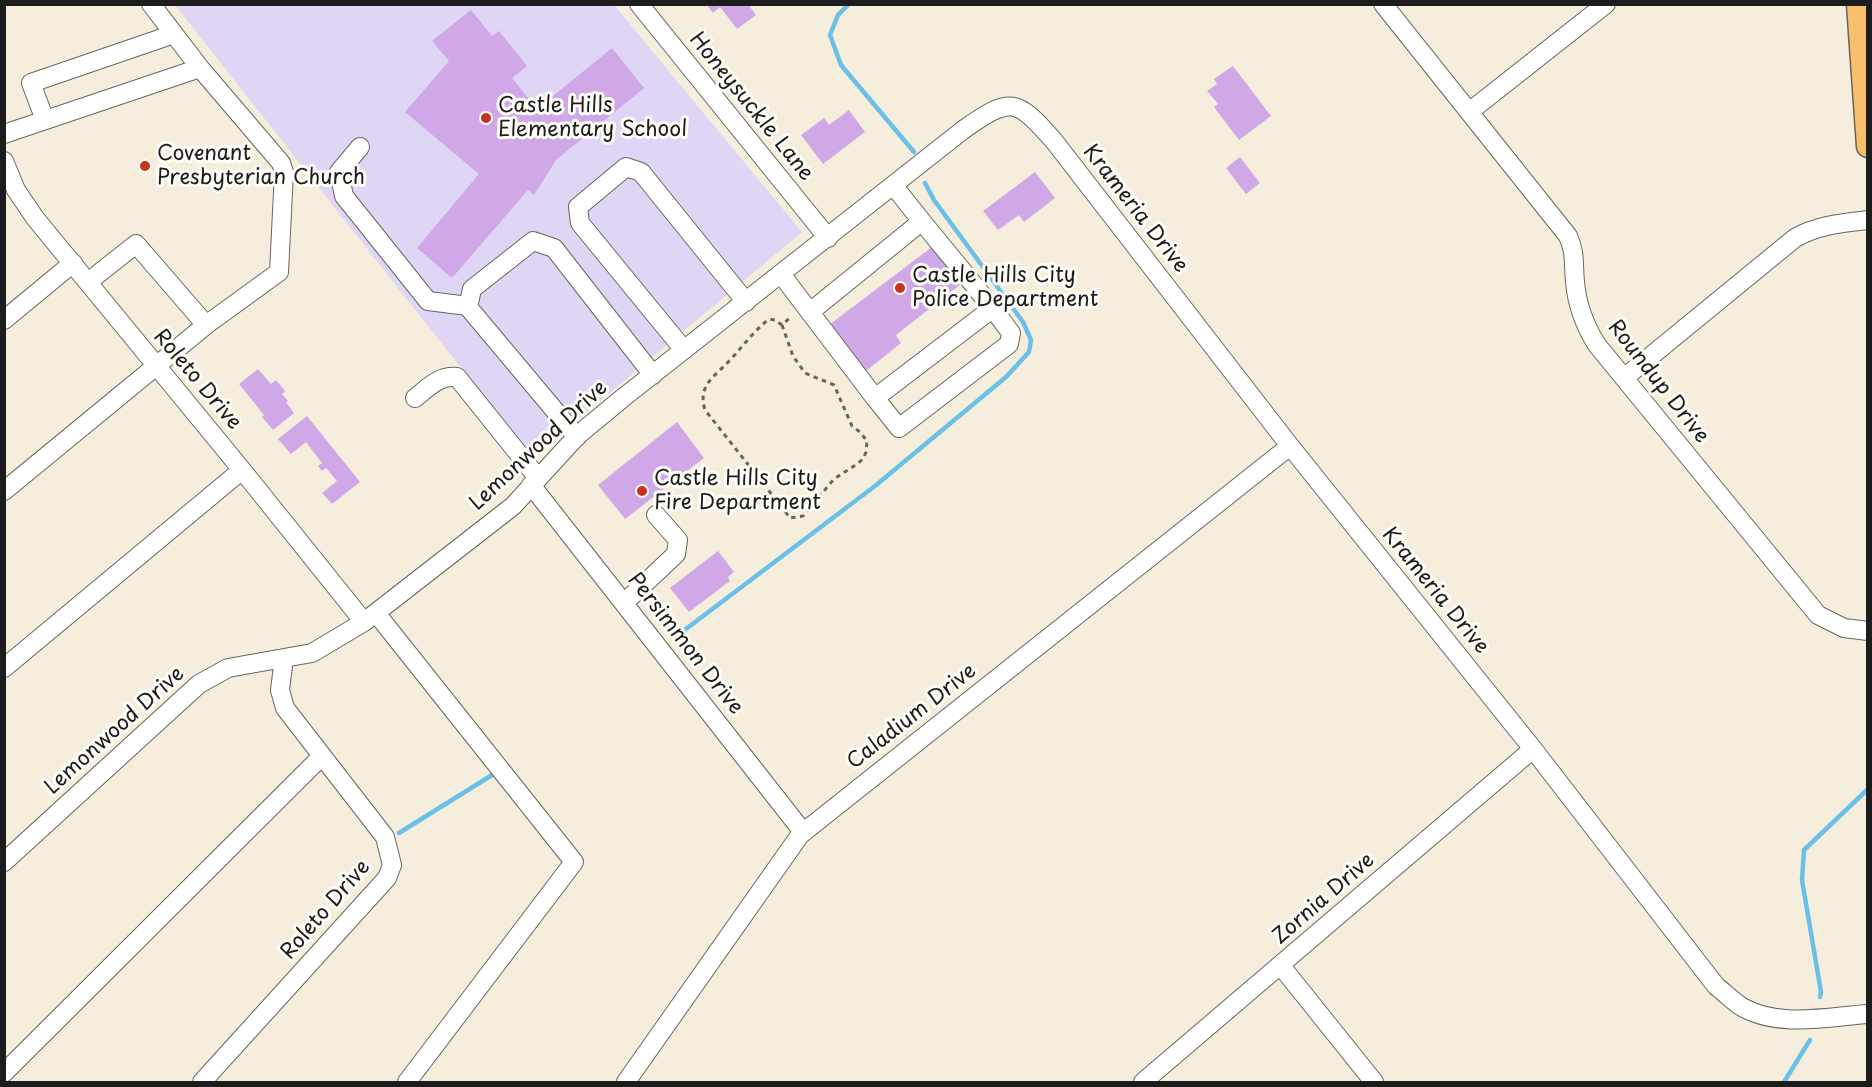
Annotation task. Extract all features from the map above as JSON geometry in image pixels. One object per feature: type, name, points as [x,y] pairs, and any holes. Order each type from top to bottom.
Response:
[{"type":"main road","points":[[1858,4],[1865,71],[1868,146]]},
{"type":"street","points":[[4,491],[206,325],[279,272],[284,172],[280,164],[200,68],[151,4]]},
{"type":"street","name":"Honeysuckle Lane","points":[[639,4],[828,238]]},
{"type":"street","name":"Roundup Drive","points":[[1383,4],[1568,236],[1574,250],[1575,282],[1580,310],[1593,339],[1818,615],[1844,628],[1868,631]]},
{"type":"street","points":[[1469,112],[1605,4]]},
{"type":"street","points":[[45,120],[32,83],[174,34]]},
{"type":"street","points":[[4,134],[200,68]]},
{"type":"street","name":"Lemonwood Drive","points":[[4,862],[200,684],[228,669],[312,653],[370,617],[513,506],[577,437],[652,375],[963,130],[992,109],[1013,105]]},
{"type":"street","name":"Krameria Drive","points":[[1013,105],[1030,114],[1054,141],[1290,446],[1533,749],[1716,986],[1741,1006],[1780,1019],[1868,1014]]},
{"type":"street","points":[[360,147],[339,172],[344,196],[428,302],[468,306],[577,437]]},
{"type":"street","name":"Roleto Drive","points":[[4,161],[10,192],[73,263],[155,366],[370,617],[574,862],[407,1083]]},
{"type":"street","points":[[684,350],[580,223],[578,207],[626,167],[641,172],[746,302]]},
{"type":"street","points":[[781,274],[899,428],[1009,344],[1011,333],[993,308],[894,186]]},
{"type":"street","points":[[1624,378],[1795,238],[1808,231],[1832,224],[1868,220]]},
{"type":"street","points":[[807,308],[921,222]]},
{"type":"street","points":[[468,306],[472,289],[533,241],[554,248],[652,375]]},
{"type":"street","points":[[88,282],[136,244],[206,325]]},
{"type":"street","points":[[4,320],[73,263]]},
{"type":"street","points":[[875,398],[993,308]]},
{"type":"street","name":"Persimmon Drive","points":[[415,398],[435,382],[445,377],[457,377],[624,603],[803,832]]},
{"type":"street","name":"Caladium Drive","points":[[626,1083],[803,832],[1290,446]]},
{"type":"street","points":[[4,668],[242,470]]},
{"type":"street","points":[[624,603],[676,554],[678,540],[656,515]]},
{"type":"street","name":"Roleto Drive","points":[[202,1083],[387,878],[392,865],[385,837],[285,708],[280,690],[284,658]]},
{"type":"street","name":"Zornia Drive","points":[[1143,1083],[1533,749]]},
{"type":"street","points":[[4,1073],[322,756]]},
{"type":"street","points":[[1281,966],[1374,1083]]},
{"type":"path","points":[[782,325],[807,308]]},
{"type":"path","points":[[769,319],[782,325],[798,365],[805,373],[834,385],[852,426],[867,441],[863,459],[834,478],[803,516],[790,518],[705,410],[702,401],[711,376],[730,359],[749,336],[769,319]]},
{"type":"shaded area","name":"Castle Hills Elementary School","points":[[175,5],[614,5],[802,232],[532,458]]},
{"type":"building","points":[[706,4],[748,4],[756,15],[737,29],[720,7],[713,13]]},
{"type":"building","points":[[471,10],[492,36],[499,31],[527,66],[512,78],[537,109],[612,48],[644,88],[556,160],[534,195],[528,190],[452,278],[417,248],[479,174],[405,112],[449,61],[432,41]]},
{"type":"building","points":[[1233,66],[1271,116],[1239,140],[1214,107],[1218,104],[1207,91],[1217,84],[1214,79]]},
{"type":"building","points":[[849,110],[865,132],[823,164],[801,135],[824,118],[829,125]]},
{"type":"building","points":[[1240,157],[1260,183],[1246,194],[1226,168]]},
{"type":"building","points":[[1035,172],[1055,198],[1024,222],[1019,215],[998,230],[983,211]]},
{"type":"building","points":[[932,247],[961,284],[896,335],[901,343],[866,371],[829,325]]},
{"type":"building","points":[[258,369],[271,384],[276,380],[285,391],[282,394],[294,413],[273,430],[239,384]]},
{"type":"building","points":[[307,416],[360,482],[332,504],[322,493],[337,481],[326,468],[322,471],[318,466],[322,463],[306,442],[291,454],[278,439]]},
{"type":"building","points":[[677,422],[704,458],[625,519],[598,485]]},
{"type":"building","points":[[718,551],[734,572],[728,577],[730,581],[689,612],[670,588]]},
{"type":"waterway","points":[[849,4],[838,15],[830,35],[841,65],[914,152]]},
{"type":"waterway","points":[[674,635],[682,632],[875,486],[1006,377],[1029,352],[1031,340],[1023,322],[934,200],[925,183]]},
{"type":"waterway","points":[[399,833],[492,775]]},
{"type":"waterway","points":[[1820,997],[1802,880],[1804,850],[1868,789]]},
{"type":"waterway","points":[[1784,1082],[1810,1040]]},
{"type":"place","name":"Castle Hills Elementary School","points":[[486,118]]},
{"type":"place","name":"Covenant Presbyterian Church","points":[[145,166]]},
{"type":"place","name":"Castle Hills City Police Department","points":[[900,288]]},
{"type":"place","name":"Castle Hills City Fire Department","points":[[642,491]]}]
